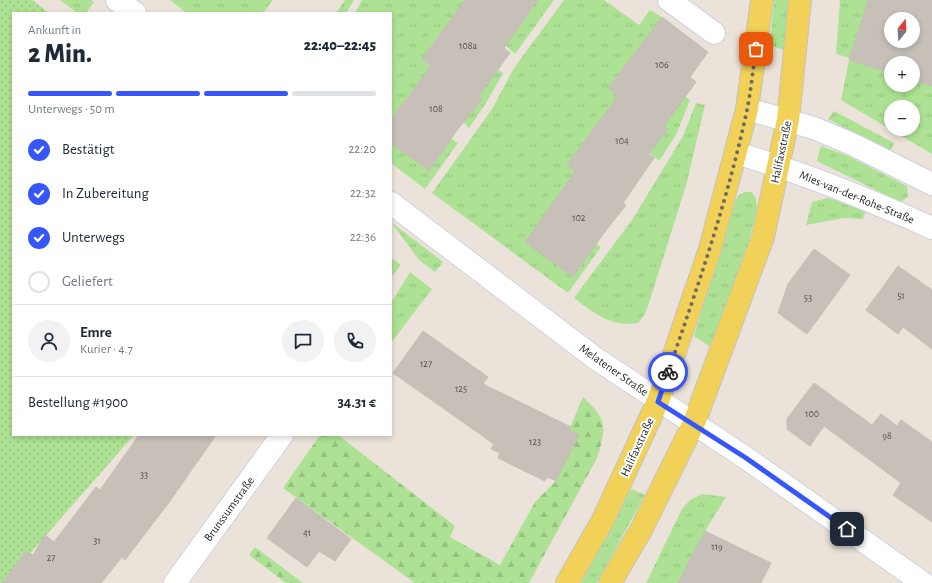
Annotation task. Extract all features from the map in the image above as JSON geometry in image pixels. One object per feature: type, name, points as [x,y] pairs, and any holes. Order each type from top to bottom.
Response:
[{"type":"main road","name":"Halifaxstraße","points":[[567,583],[603,520],[658,402],[710,249],[747,109],[762,0]]},
{"type":"main road","name":"Halifaxstraße","points":[[610,583],[641,530],[694,423],[763,236],[788,120],[800,0]]},
{"type":"street","points":[[117,0],[134,12]]},
{"type":"street","points":[[669,0],[714,33]]},
{"type":"street","points":[[747,109],[814,128],[854,145],[932,184]]},
{"type":"street","name":"Mies-van-der-Rohe-Straße","points":[[736,154],[778,166],[872,201],[932,228]]},
{"type":"street","name":"Melatener Straße","points":[[392,204],[595,358],[658,402],[694,423],[923,583]]},
{"type":"street","name":"Brunssumstraße","points":[[175,583],[281,436]]},
{"type":"green space","points":[[0,0],[32,0],[48,12],[12,12],[12,436],[133,436],[4,583],[0,583]]},
{"type":"green space","points":[[60,0],[91,0],[94,2],[87,12],[76,12]]},
{"type":"green space","points":[[170,0],[273,0],[264,12],[186,12]]},
{"type":"green space","points":[[345,0],[354,0],[347,12],[337,12]]},
{"type":"green space","points":[[362,0],[465,0],[422,59],[431,66],[392,119],[392,12],[356,12]]},
{"type":"green space","points":[[538,0],[554,0],[515,54],[505,45]]},
{"type":"green space","points":[[564,0],[604,0],[639,25],[650,10],[662,17],[608,88],[618,96],[567,165],[575,172],[596,244],[601,247],[568,293],[432,193],[492,109],[514,68]]},
{"type":"green space","points":[[774,0],[789,0],[784,50],[770,45]]},
{"type":"green space","points":[[840,0],[868,0],[850,58],[836,54]]},
{"type":"green space","points":[[849,60],[884,71],[884,92],[920,92],[920,82],[932,86],[932,154],[902,136],[920,136],[920,100],[884,100],[884,126],[841,100]]},
{"type":"green space","points":[[490,65],[503,73],[486,103],[469,128],[463,122],[482,99],[472,91]]},
{"type":"green space","points":[[679,91],[690,100],[676,135],[659,161],[649,153],[668,129],[658,121]]},
{"type":"green space","points":[[696,103],[705,105],[687,182],[645,314],[638,323],[628,324],[611,321],[597,314],[574,298],[632,220],[683,136]]},
{"type":"green space","points":[[834,111],[894,143],[891,150],[887,150],[828,119]]},
{"type":"green space","points":[[451,139],[458,143],[425,189],[392,164],[392,144],[429,171]]},
{"type":"green space","points":[[821,146],[848,156],[907,186],[908,197],[900,202],[817,161]]},
{"type":"green space","points":[[745,192],[752,192],[756,199],[757,209],[750,237],[712,348],[694,336],[736,199],[739,195]]},
{"type":"green space","points":[[827,198],[853,203],[866,209],[863,219],[844,218],[806,225],[812,202]]},
{"type":"green space","points":[[392,223],[443,262],[435,272],[419,260]]},
{"type":"green space","points":[[392,259],[401,265],[392,277]]},
{"type":"green space","points":[[410,272],[432,289],[392,342],[392,301]]},
{"type":"green space","points":[[583,397],[597,411],[603,424],[602,438],[597,458],[529,583],[415,583],[283,488],[319,436],[339,436],[455,526],[450,537],[500,565],[535,502],[556,481],[578,435],[569,430]]},
{"type":"green space","points":[[631,489],[645,495],[597,583],[581,583]]},
{"type":"green space","points":[[702,494],[726,497],[705,531],[678,583],[646,583],[682,509],[690,500]]},
{"type":"green space","points":[[255,547],[303,583],[286,583],[249,555]]},
{"type":"building","points":[[465,0],[538,0],[504,48],[510,53],[479,96],[482,99],[458,129],[429,171],[392,144],[392,119],[431,66],[422,59]]},
{"type":"building","points":[[868,0],[932,0],[932,86],[920,82],[920,56],[884,56],[884,71],[849,60]]},
{"type":"building","points":[[662,17],[708,52],[690,77],[696,82],[664,126],[668,129],[648,154],[654,158],[623,203],[626,205],[573,277],[525,242],[575,172],[567,165],[618,96],[608,88]]},
{"type":"building","points":[[814,249],[850,275],[807,334],[778,313],[788,284]]},
{"type":"building","points":[[898,266],[932,290],[932,349],[903,327],[898,334],[866,310]]},
{"type":"building","points":[[423,331],[488,377],[483,384],[571,427],[569,430],[579,435],[556,481],[547,477],[545,481],[498,458],[500,453],[491,449],[494,444],[393,373]]},
{"type":"building","points":[[814,383],[872,425],[881,414],[897,426],[901,420],[932,442],[932,522],[893,495],[901,483],[824,426],[810,446],[787,429],[787,419]]},
{"type":"building","points":[[138,436],[215,436],[170,501],[125,560],[122,557],[101,583],[2,583],[26,551],[33,555],[45,535],[54,542],[96,487],[100,490]]},
{"type":"building","points":[[296,498],[351,539],[335,561],[319,551],[307,567],[267,538]]},
{"type":"building","points":[[705,531],[771,563],[761,583],[678,583]]},
{"type":"way so far","points":[[668,372],[718,222],[747,109],[756,49]]},
{"type":"route","points":[[668,372],[658,402],[694,423],[847,529]]}]
